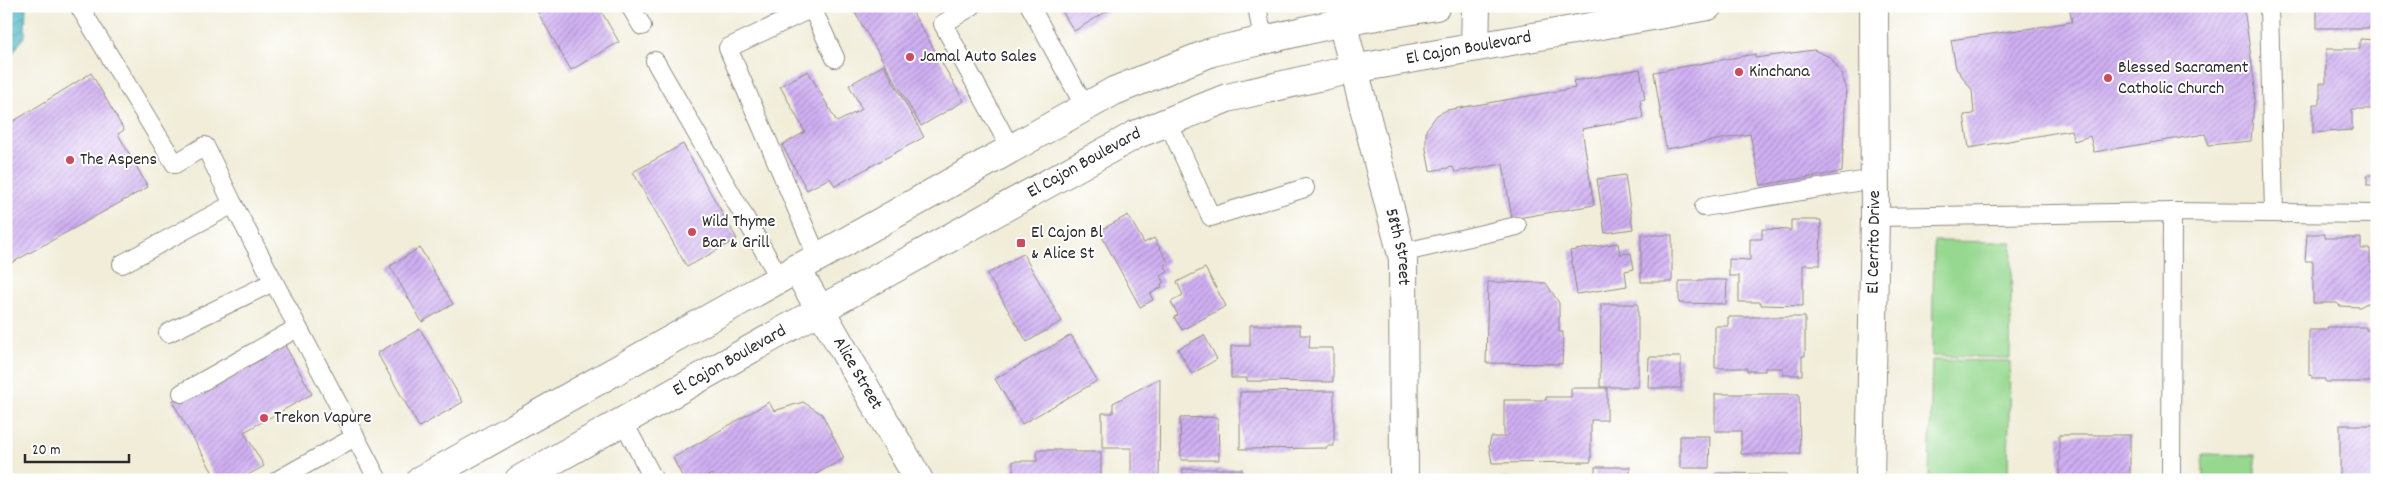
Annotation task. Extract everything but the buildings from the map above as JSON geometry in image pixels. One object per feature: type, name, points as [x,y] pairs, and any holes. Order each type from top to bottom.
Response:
[{"type":"main road","points":[[421,480],[797,267],[1114,91],[1212,52],[1342,22],[1436,6]]},
{"type":"main road","points":[[1475,47],[1476,6]]},
{"type":"main road","name":"El Cajon Boulevard","points":[[519,480],[1135,135],[1227,98],[1354,69],[1708,6]]},
{"type":"main road","name":"El Cerrito Drive","points":[[1870,480],[1875,217],[1874,6]]},
{"type":"main road","name":"58th Street","points":[[1342,22],[1401,253],[1404,480]]},
{"type":"main road","name":"Alice Street","points":[[797,267],[919,480]]},
{"type":"lane","points":[[79,6],[175,164],[205,146],[273,282],[378,480]]},
{"type":"lane","points":[[630,6],[642,26]]},
{"type":"lane","points":[[972,6],[943,24],[1011,149]]},
{"type":"lane","points":[[1030,6],[1085,107]]},
{"type":"lane","points":[[1257,6],[1263,40]]},
{"type":"lane","points":[[2269,6],[2274,213]]},
{"type":"lane","points":[[797,267],[728,48],[812,8],[835,58]]},
{"type":"lane","points":[[655,61],[797,267]]},
{"type":"lane","points":[[1168,122],[1211,217],[1305,188]]},
{"type":"lane","points":[[1704,207],[1874,179]]},
{"type":"lane","points":[[122,264],[233,204]]},
{"type":"lane","points":[[2171,480],[2172,212]]},
{"type":"lane","points":[[1875,217],[2172,212],[2377,214]]},
{"type":"lane","points":[[1401,253],[1517,226]]},
{"type":"lane","points":[[168,333],[273,282]]},
{"type":"lane","points":[[182,392],[297,328]]},
{"type":"lane","points":[[623,421],[654,480]]},
{"type":"lane","points":[[278,480],[355,437]]},
{"type":"green space","points":[[1934,241],[2012,242],[2010,358],[1932,356]]},
{"type":"green space","points":[[1932,360],[2010,361],[2008,478],[1929,477]]},
{"type":"green space","points":[[2203,454],[2255,455],[2255,480],[2203,480]]},
{"type":"water","points":[[6,6],[26,6],[25,35],[13,53],[6,53]]},
{"type":"place","name":"Jamal Auto Sales","points":[[910,57]]},
{"type":"place","name":"Kinchana","points":[[1739,72]]},
{"type":"place","name":"Blessed Sacrament Catholic Church","points":[[2108,78]]},
{"type":"place","name":"The Aspens","points":[[70,160]]},
{"type":"place","name":"Wild Thyme Bar & Grill","points":[[692,232]]},
{"type":"place","name":"El Cajon Bl & Alice St","points":[[1021,243]]},
{"type":"place","name":"Trekon Vapure","points":[[264,418]]}]
